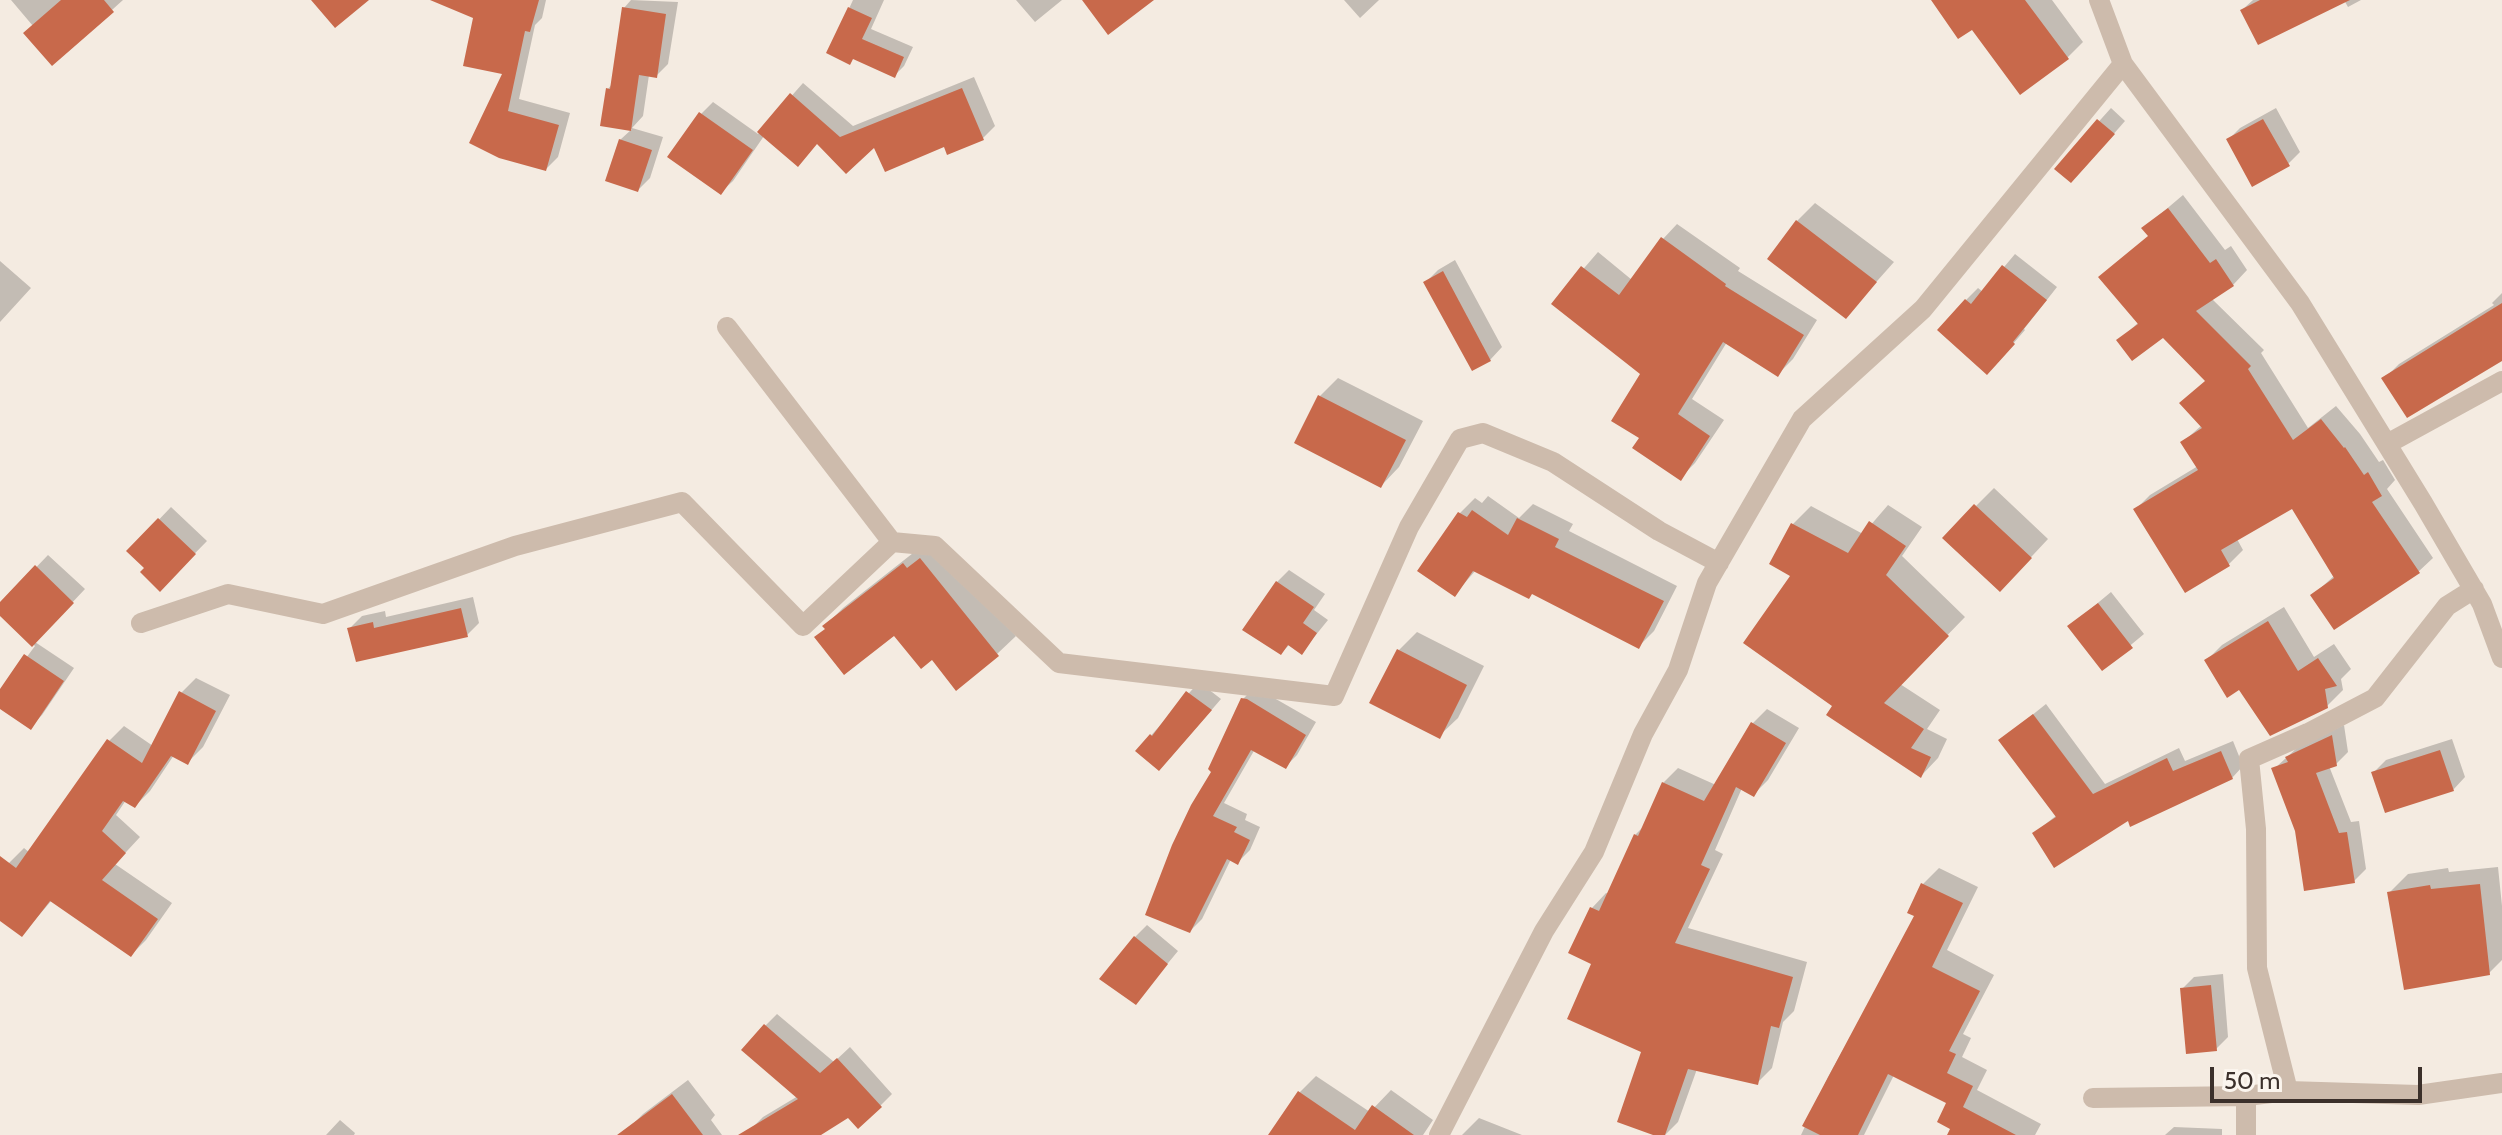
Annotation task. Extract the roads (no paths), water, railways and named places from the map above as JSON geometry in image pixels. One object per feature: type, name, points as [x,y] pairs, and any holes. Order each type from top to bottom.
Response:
[{"type":"street","points":[[2099,0],[2123,64],[2300,303],[2387,444],[2474,589],[2502,658]]},
{"type":"street","points":[[1439,1135],[1544,931],[1594,852],[1643,734],[1678,670],[1707,583],[1802,419],[1923,309],[2123,64]]},
{"type":"street","points":[[727,327],[892,542],[935,546],[1059,663],[1334,696],[1409,527],[1460,439],[1483,433],[1553,462],[1659,531],[1719,563]]},
{"type":"street","points":[[2387,444],[2502,381]]},
{"type":"street","points":[[141,623],[228,594],[323,614],[515,546],[682,502],[803,626],[892,542]]},
{"type":"street","points":[[2288,1091],[2257,968],[2256,829],[2249,759],[2375,698],[2447,606],[2474,589]]},
{"type":"street","points":[[2093,1098],[2246,1096],[2288,1091],[2418,1095],[2502,1083]]},
{"type":"street","points":[[2246,1096],[2246,1135]]}]
